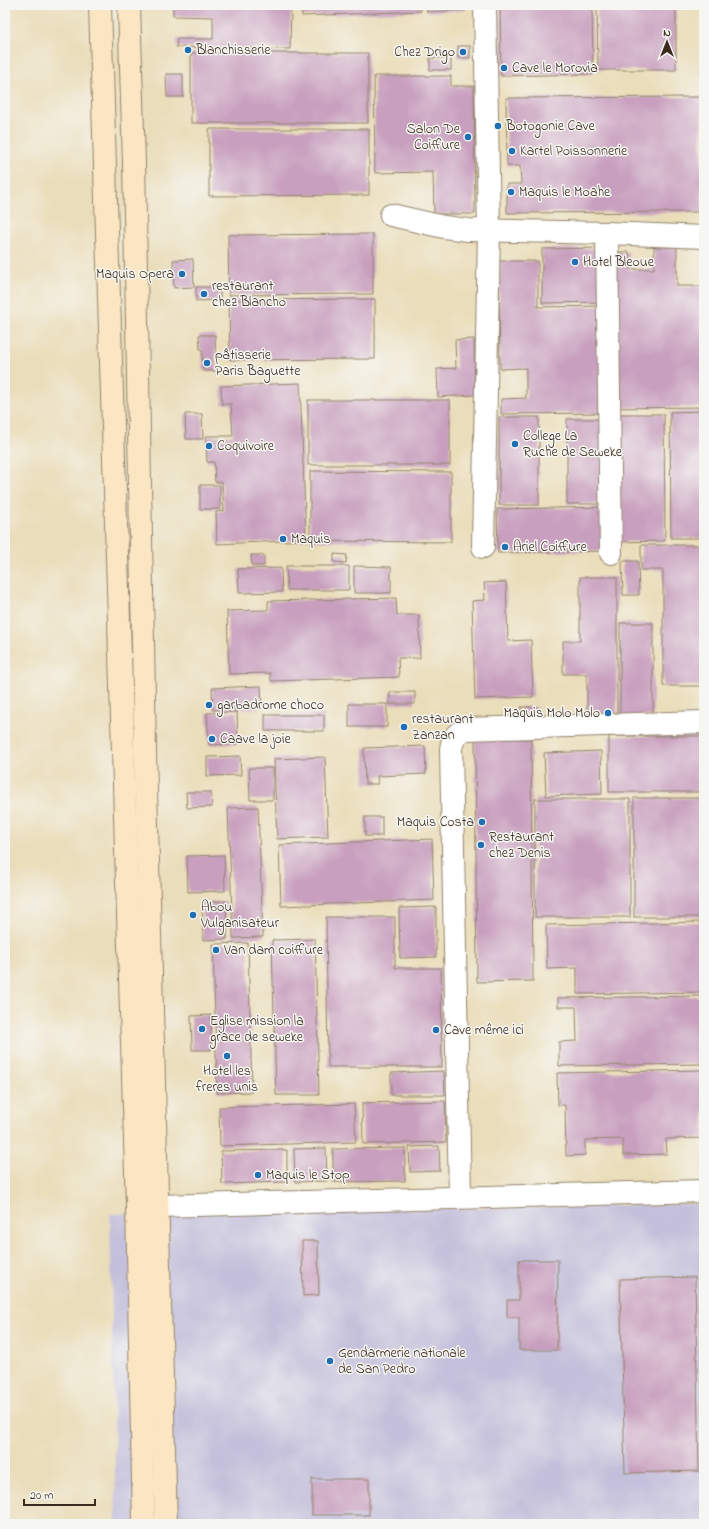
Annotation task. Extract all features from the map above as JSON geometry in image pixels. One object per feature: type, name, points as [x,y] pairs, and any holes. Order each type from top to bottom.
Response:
[{"type":"main road","points":[[100,5],[147,1205],[166,1524]]},
{"type":"main road","points":[[129,5],[134,162],[145,743],[147,1205],[144,1524]]},
{"type":"street","points":[[483,547],[489,230],[485,5]]},
{"type":"street","points":[[392,215],[444,227],[468,230],[704,237]]},
{"type":"street","points":[[607,233],[611,553]]},
{"type":"street","points":[[460,1198],[451,749],[455,736],[465,729],[704,722]]},
{"type":"street","points":[[147,1205],[704,1191]]},
{"type":"shaded area","points":[[704,1204],[704,1524],[116,1524],[110,1214]]},
{"type":"building","points":[[173,5],[291,5],[290,49],[176,47],[177,39],[213,39],[213,17],[173,16]]},
{"type":"building","points":[[301,5],[421,5],[421,11],[302,16]]},
{"type":"building","points":[[426,5],[466,5],[466,10],[427,12]]},
{"type":"building","points":[[500,5],[592,5],[593,74],[501,76]]},
{"type":"building","points":[[597,5],[676,5],[676,70],[598,70]]},
{"type":"building","points":[[458,46],[470,46],[470,58],[458,58]]},
{"type":"building","points":[[191,53],[368,53],[368,123],[191,123]]},
{"type":"building","points":[[430,58],[451,58],[451,70],[430,70]]},
{"type":"building","points":[[166,74],[183,74],[183,97],[167,97]]},
{"type":"building","points":[[374,76],[451,76],[451,86],[474,86],[475,214],[434,214],[433,172],[375,173]]},
{"type":"building","points":[[701,97],[702,212],[507,213],[507,184],[521,184],[520,166],[507,166],[506,98]]},
{"type":"building","points":[[209,129],[369,129],[369,195],[209,196]]},
{"type":"building","points":[[373,234],[373,294],[229,295],[228,235]]},
{"type":"building","points":[[654,247],[677,247],[677,286],[704,286],[704,407],[611,408],[610,252],[629,252],[629,269],[654,269]]},
{"type":"building","points":[[604,248],[604,302],[542,303],[542,249]]},
{"type":"building","points":[[193,259],[194,287],[174,288],[173,260]]},
{"type":"building","points":[[499,261],[538,261],[538,307],[607,306],[608,413],[501,414],[501,399],[526,398],[526,368],[500,369]]},
{"type":"building","points":[[196,287],[220,287],[220,300],[196,301]]},
{"type":"building","points":[[375,299],[375,359],[230,360],[229,300]]},
{"type":"building","points":[[199,335],[215,335],[216,371],[203,371],[202,349],[200,349]]},
{"type":"building","points":[[474,339],[475,395],[438,397],[437,369],[456,368],[455,340]]},
{"type":"building","points":[[300,383],[306,540],[217,544],[216,512],[224,511],[222,482],[215,482],[214,462],[207,462],[206,436],[233,436],[231,404],[222,404],[221,386]]},
{"type":"building","points":[[308,400],[450,400],[450,465],[308,465]]},
{"type":"building","points":[[704,411],[704,538],[671,538],[670,412]]},
{"type":"building","points":[[185,414],[202,414],[203,439],[186,439]]},
{"type":"building","points":[[613,414],[664,414],[665,541],[615,542]]},
{"type":"building","points":[[499,417],[539,417],[539,505],[499,505]]},
{"type":"building","points":[[567,419],[606,419],[606,504],[567,504]]},
{"type":"building","points":[[310,471],[451,472],[451,542],[310,541]]},
{"type":"building","points":[[200,485],[220,485],[220,509],[200,509]]},
{"type":"building","points":[[610,507],[611,551],[498,553],[497,509]]},
{"type":"building","points":[[641,545],[704,545],[704,686],[663,686],[663,570],[641,570]]},
{"type":"building","points":[[334,554],[347,555],[346,563],[334,562]]},
{"type":"building","points":[[251,555],[264,555],[264,566],[252,566]]},
{"type":"building","points":[[622,561],[638,561],[639,595],[623,595]]},
{"type":"building","points":[[286,566],[349,566],[349,590],[287,590]]},
{"type":"building","points":[[354,566],[391,567],[391,593],[354,593]]},
{"type":"building","points":[[281,568],[282,592],[239,593],[238,569]]},
{"type":"building","points":[[580,577],[617,577],[617,716],[587,716],[587,674],[563,674],[563,641],[580,641]]},
{"type":"building","points":[[506,582],[508,641],[531,640],[533,697],[475,699],[472,601],[485,600],[484,583]]},
{"type":"building","points":[[396,598],[397,615],[419,615],[420,658],[398,658],[399,677],[271,681],[270,673],[229,674],[227,611],[268,610],[268,601]]},
{"type":"building","points":[[620,623],[653,623],[653,716],[620,716]]},
{"type":"building","points":[[261,686],[262,708],[213,710],[212,688]]},
{"type":"building","points":[[390,692],[415,692],[415,704],[389,704]]},
{"type":"building","points":[[349,704],[387,704],[387,727],[349,727]]},
{"type":"building","points":[[521,707],[537,707],[537,714],[522,714]]},
{"type":"building","points":[[237,712],[238,744],[209,745],[207,713]]},
{"type":"building","points":[[265,715],[324,715],[324,731],[265,731]]},
{"type":"building","points":[[609,736],[704,736],[704,792],[609,792]]},
{"type":"building","points":[[475,739],[531,739],[533,981],[477,982]]},
{"type":"building","points":[[425,746],[426,774],[377,776],[378,784],[365,784],[364,748]]},
{"type":"building","points":[[601,751],[602,794],[546,796],[544,753]]},
{"type":"building","points":[[240,756],[241,775],[207,776],[207,757]]},
{"type":"building","points":[[325,757],[328,837],[277,839],[274,759]]},
{"type":"building","points":[[249,768],[273,768],[273,800],[250,800]]},
{"type":"building","points":[[186,792],[211,792],[212,807],[187,808]]},
{"type":"building","points":[[634,798],[704,798],[704,917],[634,917]]},
{"type":"building","points":[[535,799],[630,799],[630,917],[535,917]]},
{"type":"building","points":[[258,807],[263,937],[233,938],[228,808]]},
{"type":"building","points":[[365,817],[382,817],[382,836],[365,836]]},
{"type":"building","points":[[432,839],[434,900],[281,906],[279,845]]},
{"type":"building","points":[[224,855],[225,891],[188,892],[187,856]]},
{"type":"building","points":[[226,901],[227,939],[203,940],[202,902]]},
{"type":"building","points":[[436,907],[436,957],[400,958],[399,908]]},
{"type":"building","points":[[326,917],[395,917],[395,968],[441,968],[442,1067],[328,1067]]},
{"type":"building","points":[[704,922],[704,992],[577,994],[577,968],[547,969],[546,925]]},
{"type":"building","points":[[315,939],[319,1095],[276,1095],[272,940]]},
{"type":"building","points":[[248,943],[252,1092],[217,1093],[213,944]]},
{"type":"building","points":[[704,996],[704,1064],[559,1066],[559,1042],[577,1041],[576,1007],[558,1007],[558,998]]},
{"type":"building","points":[[211,1015],[211,1050],[192,1050],[191,1016]]},
{"type":"building","points":[[704,1070],[704,1138],[666,1139],[667,1154],[623,1155],[623,1139],[585,1140],[585,1155],[566,1156],[565,1105],[558,1105],[557,1073]]},
{"type":"building","points":[[444,1071],[445,1095],[391,1095],[391,1073]]},
{"type":"building","points":[[445,1101],[446,1142],[363,1144],[362,1103]]},
{"type":"building","points":[[354,1104],[356,1142],[220,1146],[219,1107]]},
{"type":"building","points":[[439,1146],[440,1171],[410,1172],[409,1147]]},
{"type":"building","points":[[326,1148],[327,1181],[295,1182],[294,1149]]},
{"type":"building","points":[[405,1148],[405,1181],[333,1182],[333,1149]]},
{"type":"building","points":[[287,1150],[287,1182],[222,1184],[221,1151]]},
{"type":"building","points":[[302,1241],[318,1241],[319,1295],[303,1296]]},
{"type":"building","points":[[519,1260],[558,1260],[557,1350],[519,1350],[519,1317],[507,1317],[507,1300],[519,1300]]},
{"type":"building","points":[[695,1277],[699,1471],[625,1473],[620,1279]]},
{"type":"building","points":[[312,1479],[369,1479],[369,1515],[312,1515]]},
{"type":"building","points":[[436,1521],[457,1523],[457,1524],[435,1524]]},
{"type":"place","name":"Blanchisserie","points":[[188,50]]},
{"type":"place","name":"Chez Drigo","points":[[463,52]]},
{"type":"place","name":"Cave le Morovia","points":[[504,68]]},
{"type":"place","name":"Botogonie Cave","points":[[498,126]]},
{"type":"place","name":"Salon De Coiffure","points":[[468,137]]},
{"type":"place","name":"Kartel Poissonnerie","points":[[512,151]]},
{"type":"place","name":"Maquis le Moahe","points":[[511,192]]},
{"type":"place","name":"Hotel Bleoue","points":[[575,262]]},
{"type":"place","name":"Maquis Opera","points":[[182,274]]},
{"type":"place","name":"restaurant chez Blancho","points":[[204,294]]},
{"type":"place","name":"pâtisserie Paris Baguette","points":[[207,363]]},
{"type":"place","name":"College La Ruche de Seweke","points":[[515,444]]},
{"type":"place","name":"Coquivoire","points":[[209,446]]},
{"type":"place","name":"Maquis","points":[[283,539]]},
{"type":"place","name":"Ariel Coiffure","points":[[505,547]]},
{"type":"place","name":"garbadrome choco","points":[[209,705]]},
{"type":"place","name":"Maquis Molo Molo","points":[[608,713]]},
{"type":"place","name":"restaurant Zanzan","points":[[404,727]]},
{"type":"place","name":"Caave la joie","points":[[212,739]]},
{"type":"place","name":"Maquis Costa","points":[[482,822]]},
{"type":"place","name":"Restaurant chez Denis","points":[[481,845]]},
{"type":"place","name":"Abou Vulganisateur","points":[[193,915]]},
{"type":"place","name":"Van dam coiffure","points":[[216,950]]},
{"type":"place","name":"Eglise mission la grace de seweke","points":[[202,1029]]},
{"type":"place","name":"Cave même ici","points":[[436,1030]]},
{"type":"place","name":"Hotel les freres unis","points":[[227,1056]]},
{"type":"place","name":"Maquis le Stop","points":[[258,1175]]},
{"type":"place","name":"Gendarmerie nationale de San Pedro","points":[[330,1361]]}]
